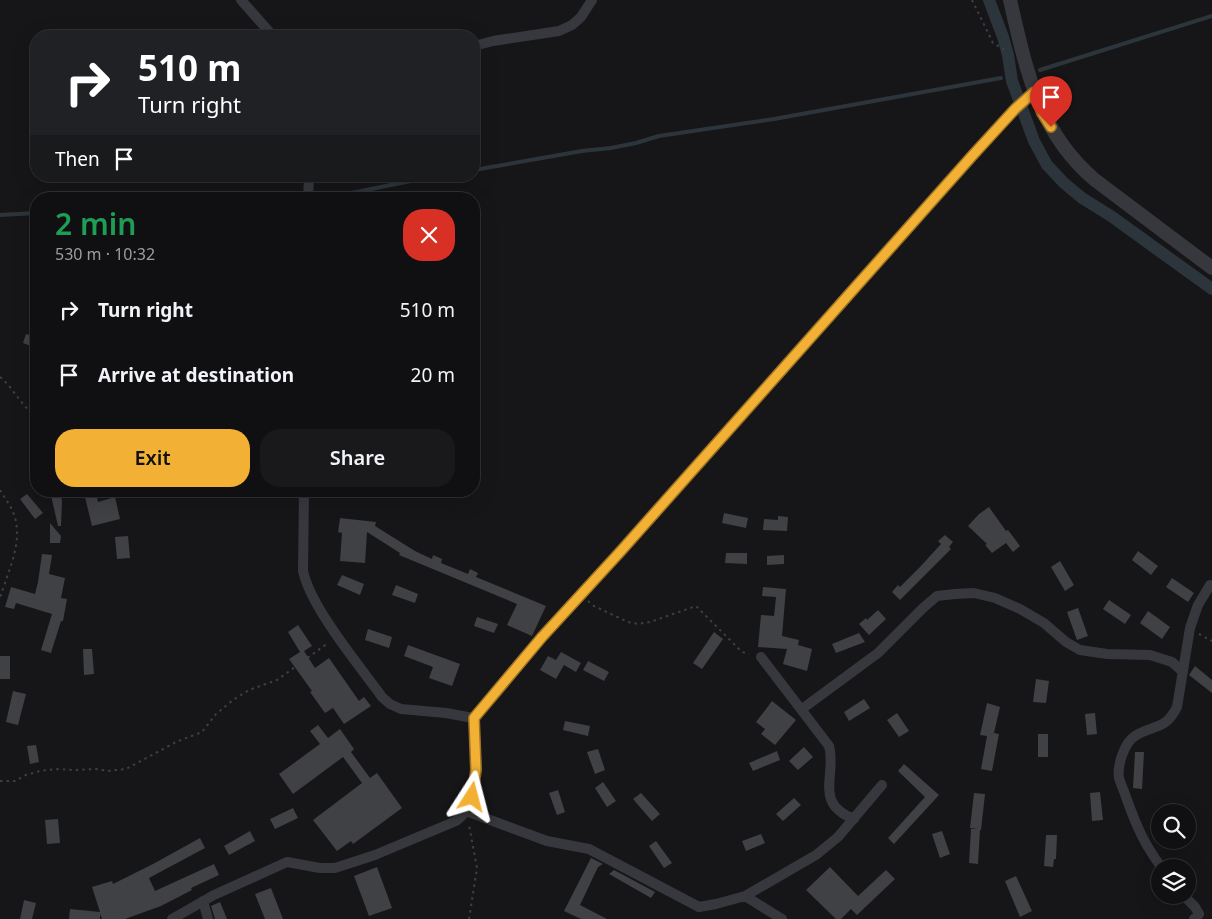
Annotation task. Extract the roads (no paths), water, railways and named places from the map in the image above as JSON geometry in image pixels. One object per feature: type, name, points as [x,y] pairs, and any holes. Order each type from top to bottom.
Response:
[{"type":"street","points":[[241,0],[268,30]]},
{"type":"street","points":[[480,44],[558,31],[572,26],[581,17],[592,0]]},
{"type":"street","points":[[1010,0],[1031,95],[1068,155],[1080,168],[1212,268]]},
{"type":"street","points":[[172,919],[203,901],[288,862],[320,868],[335,868],[367,858],[456,821],[466,811],[472,797],[476,770],[474,718],[542,637],[1015,109],[1031,95]]},
{"type":"street","points":[[304,497],[303,572],[305,584],[326,618],[382,697],[390,704],[401,709],[446,713],[474,718]]},
{"type":"street","points":[[1155,859],[1148,850],[1137,827],[1119,777],[1120,762],[1126,747],[1135,736],[1165,724],[1173,716],[1177,707],[1190,628],[1198,605],[1210,585]]},
{"type":"street","points":[[802,709],[878,653],[937,596],[955,594],[974,593],[994,598],[1020,609],[1044,623],[1066,642],[1080,650],[1107,654],[1150,655],[1172,662],[1183,672]]},
{"type":"street","points":[[761,657],[829,746],[831,754],[828,782],[829,793],[833,803],[840,811],[854,818]]},
{"type":"street","points":[[466,811],[547,841],[589,849],[699,907],[745,896],[816,855],[838,837],[882,785]]},
{"type":"street","points":[[745,896],[782,919]]},
{"type":"street","points":[[203,901],[208,919]]},
{"type":"street","points":[[1192,904],[1200,914],[1194,919]]},
{"type":"waterway","points":[[989,0],[1003,37],[1012,81],[1034,141],[1047,165],[1082,198],[1111,216],[1212,289]]},
{"type":"waterway","points":[[1040,70],[1212,16]]},
{"type":"waterway","points":[[480,169],[582,151],[611,148],[659,136],[774,119],[1001,78]]},
{"type":"waterway","points":[[356,192],[406,182]]},
{"type":"waterway","points":[[0,215],[30,213]]}]
